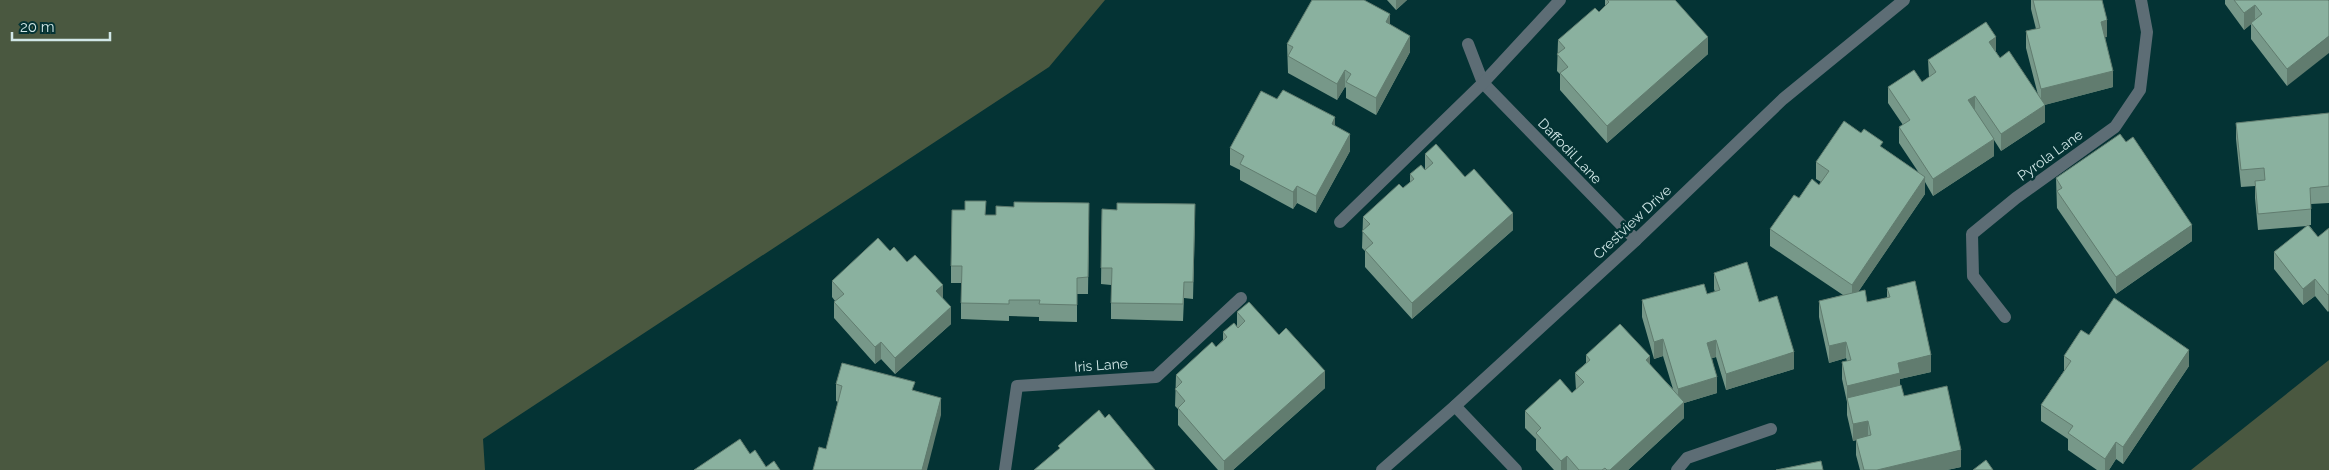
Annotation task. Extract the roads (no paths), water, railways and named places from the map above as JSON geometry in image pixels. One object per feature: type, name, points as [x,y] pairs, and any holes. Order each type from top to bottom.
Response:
[{"type":"street","points":[[1340,222],[1483,83],[1560,0]]},
{"type":"street","name":"Crestview Drive","points":[[1382,470],[1455,406],[1636,240],[1783,99],[1904,0]]},
{"type":"street","name":"Pyrola Lane","points":[[2005,317],[1973,276],[1972,234],[2016,198],[2115,127],[2140,90],[2147,32],[2140,0]]},
{"type":"street","name":"Daffodil Lane","points":[[1468,44],[1483,83],[1636,240]]},
{"type":"street","name":"Iris Lane","points":[[1005,470],[1017,386],[1156,377],[1242,298]]},
{"type":"street","points":[[1455,406],[1516,470]]},
{"type":"street","points":[[1678,470],[1687,458],[1770,429]]}]
